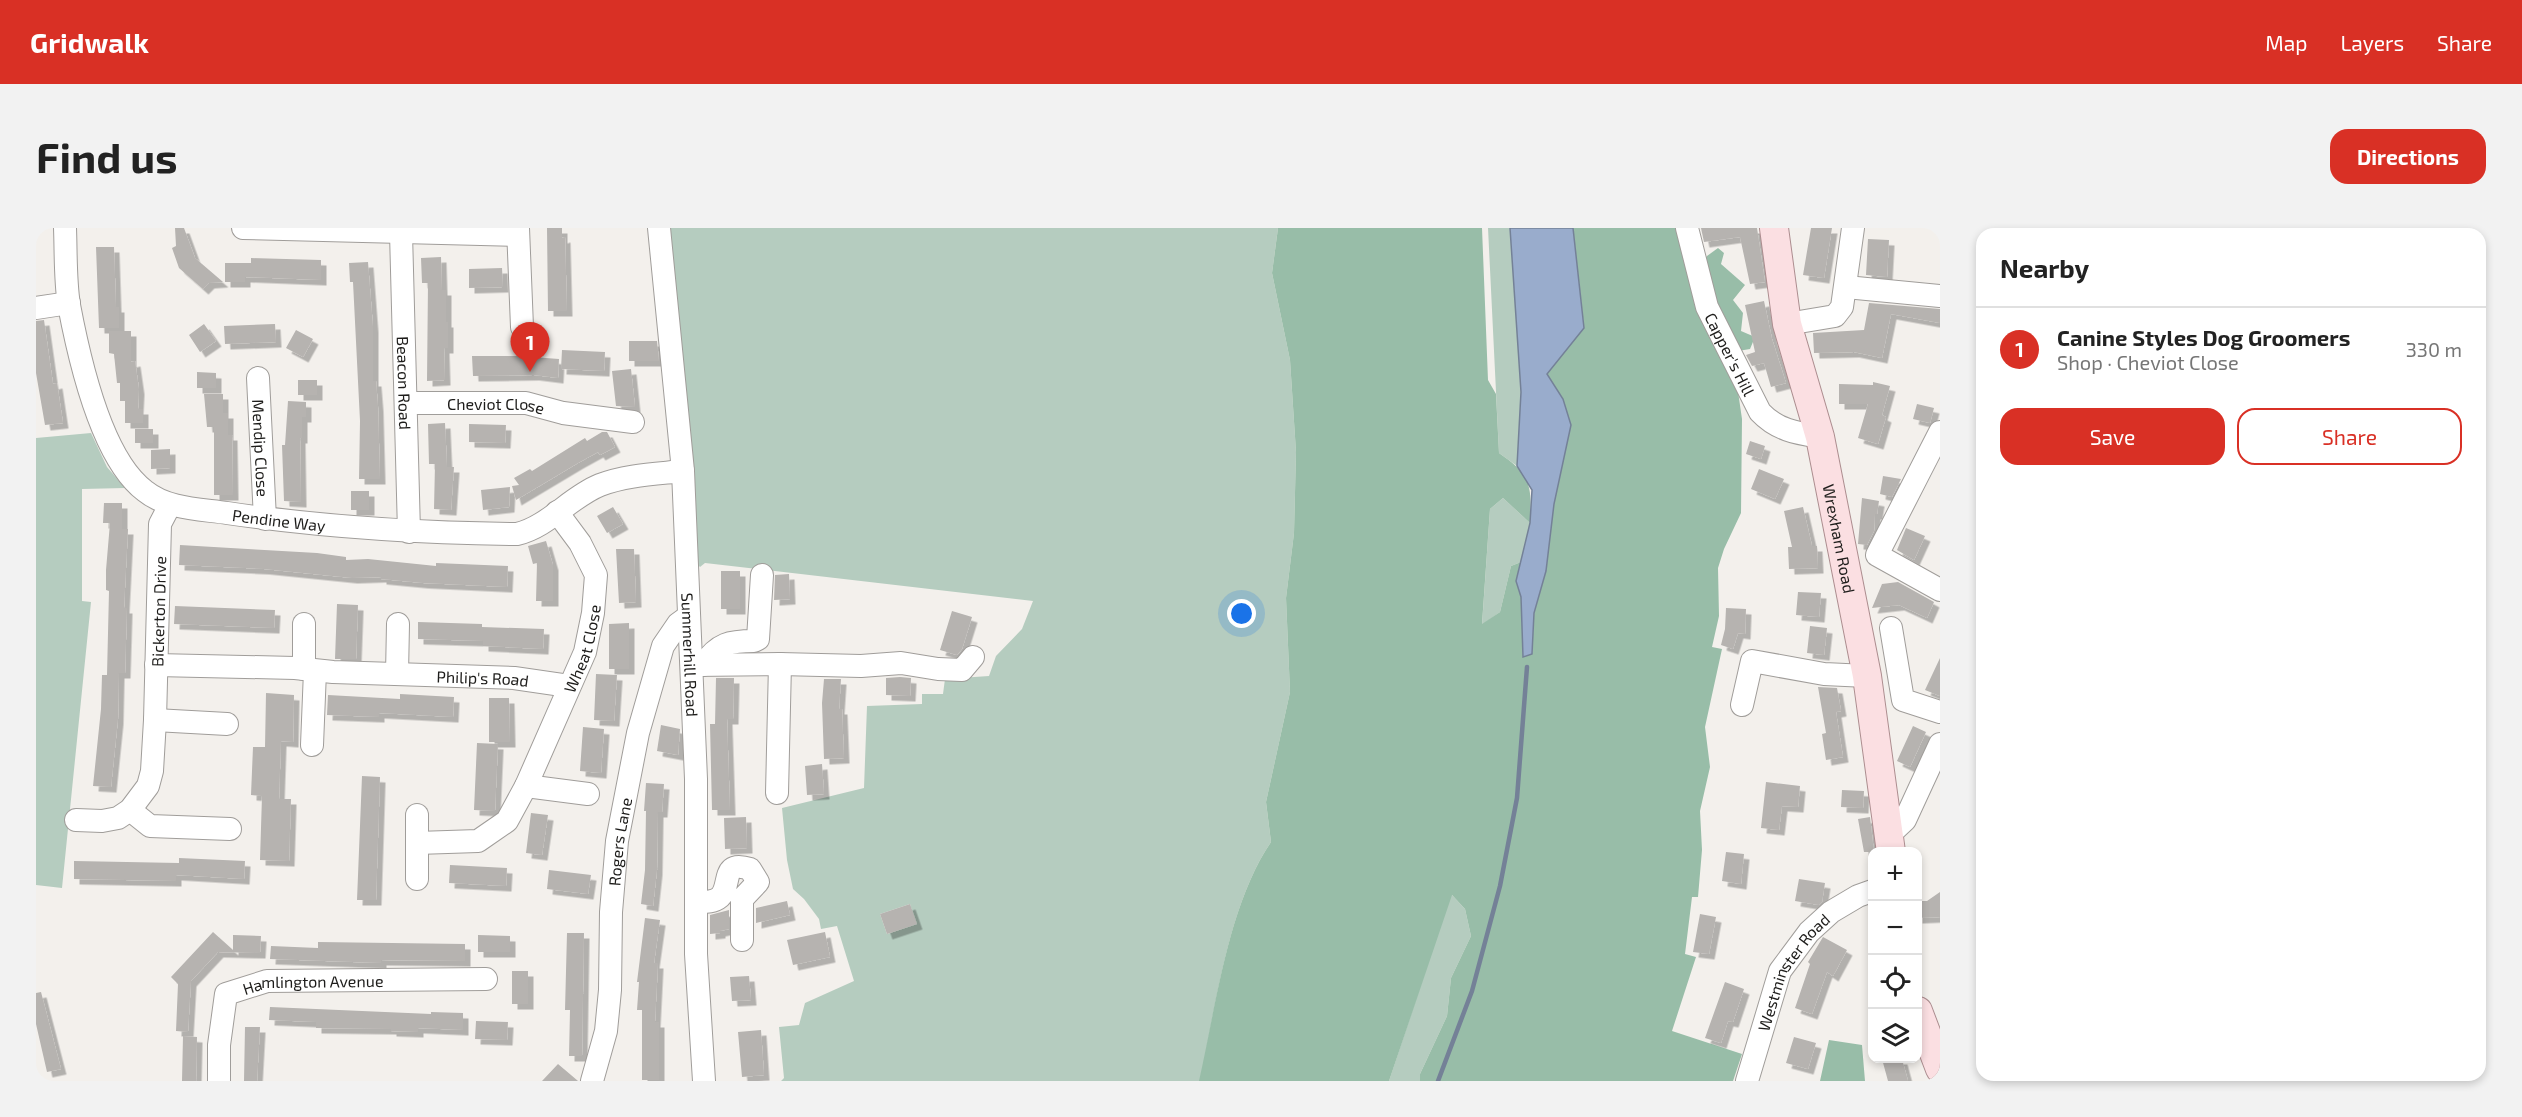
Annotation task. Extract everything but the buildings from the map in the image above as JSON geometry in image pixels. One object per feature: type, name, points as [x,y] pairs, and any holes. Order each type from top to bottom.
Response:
[{"type":"main road","name":"Wrexham Road","points":[[1774,228],[1787,324],[1820,437],[1867,676],[1890,843]]},
{"type":"main road","points":[[1922,1024],[1940,1069]]},
{"type":"street","name":"Pendine Way","points":[[65,228],[69,303],[90,396],[121,465],[145,491],[170,505],[265,519],[409,532],[517,534],[533,531],[557,512],[598,486],[618,479],[683,471]]},
{"type":"street","points":[[243,228],[401,233],[518,232],[522,327]]},
{"type":"street","name":"Summerhill Road","points":[[659,228],[683,471],[689,616],[698,665],[696,954],[704,1081]]},
{"type":"street","name":"Capper's Hill","points":[[1687,228],[1707,306],[1760,412],[1771,424],[1789,432],[1820,437]]},
{"type":"street","points":[[1787,324],[1835,316],[1842,307],[1853,228]]},
{"type":"street","name":"Beacon Road","points":[[401,233],[409,532]]},
{"type":"street","points":[[1846,287],[1940,296]]},
{"type":"street","points":[[36,308],[69,303]]},
{"type":"street","name":"Mendip Close","points":[[258,378],[265,519]]},
{"type":"street","name":"Cheviot Close","points":[[406,403],[526,403],[563,413],[584,413],[633,422]]},
{"type":"street","points":[[1940,432],[1877,555],[1940,590]]},
{"type":"street","name":"Bickerton Drive","points":[[130,810],[147,786],[152,771],[160,524],[170,505]]},
{"type":"street","name":"Wheat Close","points":[[417,843],[478,841],[507,821],[526,786],[585,652],[590,632],[596,575],[580,543],[557,512]]},
{"type":"street","points":[[698,665],[732,634],[754,641],[758,639],[762,575]]},
{"type":"street","name":"Rogers Lane","points":[[592,1081],[606,1031],[608,1011],[616,841],[638,733],[663,646],[678,624],[689,616]]},
{"type":"street","points":[[304,624],[309,670],[312,745]]},
{"type":"street","points":[[397,674],[398,624]]},
{"type":"street","points":[[1891,628],[1903,700],[1940,712]]},
{"type":"street","points":[[698,665],[861,666],[901,663],[962,670],[973,657]]},
{"type":"street","points":[[1742,705],[1752,661],[1824,674],[1867,676]]},
{"type":"street","points":[[777,793],[780,664]]},
{"type":"street","name":"Philip's Road","points":[[156,665],[514,678],[569,686]]},
{"type":"street","points":[[155,720],[227,724]]},
{"type":"street","points":[[1890,843],[1905,820],[1940,744]]},
{"type":"street","points":[[526,786],[588,794]]},
{"type":"street","points":[[76,820],[102,821],[118,818],[130,810],[150,826],[230,829]]},
{"type":"street","points":[[417,815],[417,879]]},
{"type":"street","points":[[696,903],[713,901],[721,896],[731,870],[750,869],[758,882],[742,900],[742,940]]},
{"type":"street","name":"Westminster Road","points":[[1747,1081],[1780,971],[1809,932],[1831,912],[1868,892]]},
{"type":"street","name":"Hamlington Avenue","points":[[219,1081],[219,1045],[226,994],[267,981],[486,979]]},
{"type":"green space","points":[[666,228],[1278,228],[1272,273],[1290,360],[1296,452],[1294,533],[1286,598],[1290,692],[1266,802],[1271,842],[1256,867],[1234,926],[1225,957],[1200,1081],[781,1081],[784,1078],[779,1027],[799,1025],[805,1003],[854,981],[837,926],[821,929],[819,919],[793,889],[787,860],[782,808],[864,788],[867,706],[922,704],[922,694],[943,694],[945,679],[989,676],[996,656],[1022,629],[1033,601],[705,563],[700,567],[692,559]],"holes":[[[910,904],[916,924],[887,934],[880,914]]]},
{"type":"green space","points":[[1278,228],[1482,228],[1488,380],[1496,394],[1499,453],[1518,468],[1527,482],[1530,490],[1531,510],[1530,523],[1503,498],[1490,509],[1482,624],[1500,612],[1511,566],[1521,562],[1516,581],[1521,597],[1523,656],[1532,654],[1534,613],[1546,571],[1563,399],[1547,374],[1584,327],[1573,228],[1687,228],[1695,273],[1707,256],[1718,248],[1724,253],[1721,264],[1745,285],[1733,300],[1743,313],[1741,331],[1755,337],[1750,349],[1738,351],[1735,371],[1742,419],[1741,513],[1718,568],[1719,616],[1712,647],[1722,649],[1705,727],[1710,767],[1700,811],[1702,850],[1698,897],[1692,897],[1685,954],[1696,957],[1672,1031],[1742,1054],[1733,1081],[1420,1081],[1420,1074],[1447,1016],[1451,978],[1471,936],[1465,909],[1452,895],[1389,1081],[1199,1081],[1225,957],[1234,926],[1256,867],[1271,842],[1266,802],[1290,692],[1286,598],[1294,533],[1296,452],[1290,360],[1272,273]]},
{"type":"green space","points":[[1488,228],[1510,228],[1521,392],[1517,466],[1499,453]]},
{"type":"green space","points":[[91,433],[107,467],[125,488],[82,489],[82,601],[91,602],[62,888],[36,885],[36,438]]},
{"type":"green space","points":[[1503,498],[1530,523],[1521,562],[1511,566],[1500,612],[1482,625],[1490,509]]},
{"type":"green space","points":[[1451,894],[1465,909],[1471,936],[1451,978],[1447,1016],[1420,1074],[1420,1081],[1389,1081]]},
{"type":"green space","points":[[1829,1040],[1862,1045],[1865,1081],[1820,1081]]},
{"type":"water","points":[[1510,228],[1573,228],[1584,328],[1547,374],[1563,399],[1571,425],[1554,504],[1546,571],[1534,613],[1532,654],[1523,657],[1521,597],[1516,581],[1530,523],[1532,490],[1517,466],[1521,392]]},
{"type":"waterway","points":[[1438,1081],[1472,991],[1500,886],[1517,798],[1527,667]]},
{"type":"place","name":"Canine Styles Dog Groomers","points":[[530,372]]}]
